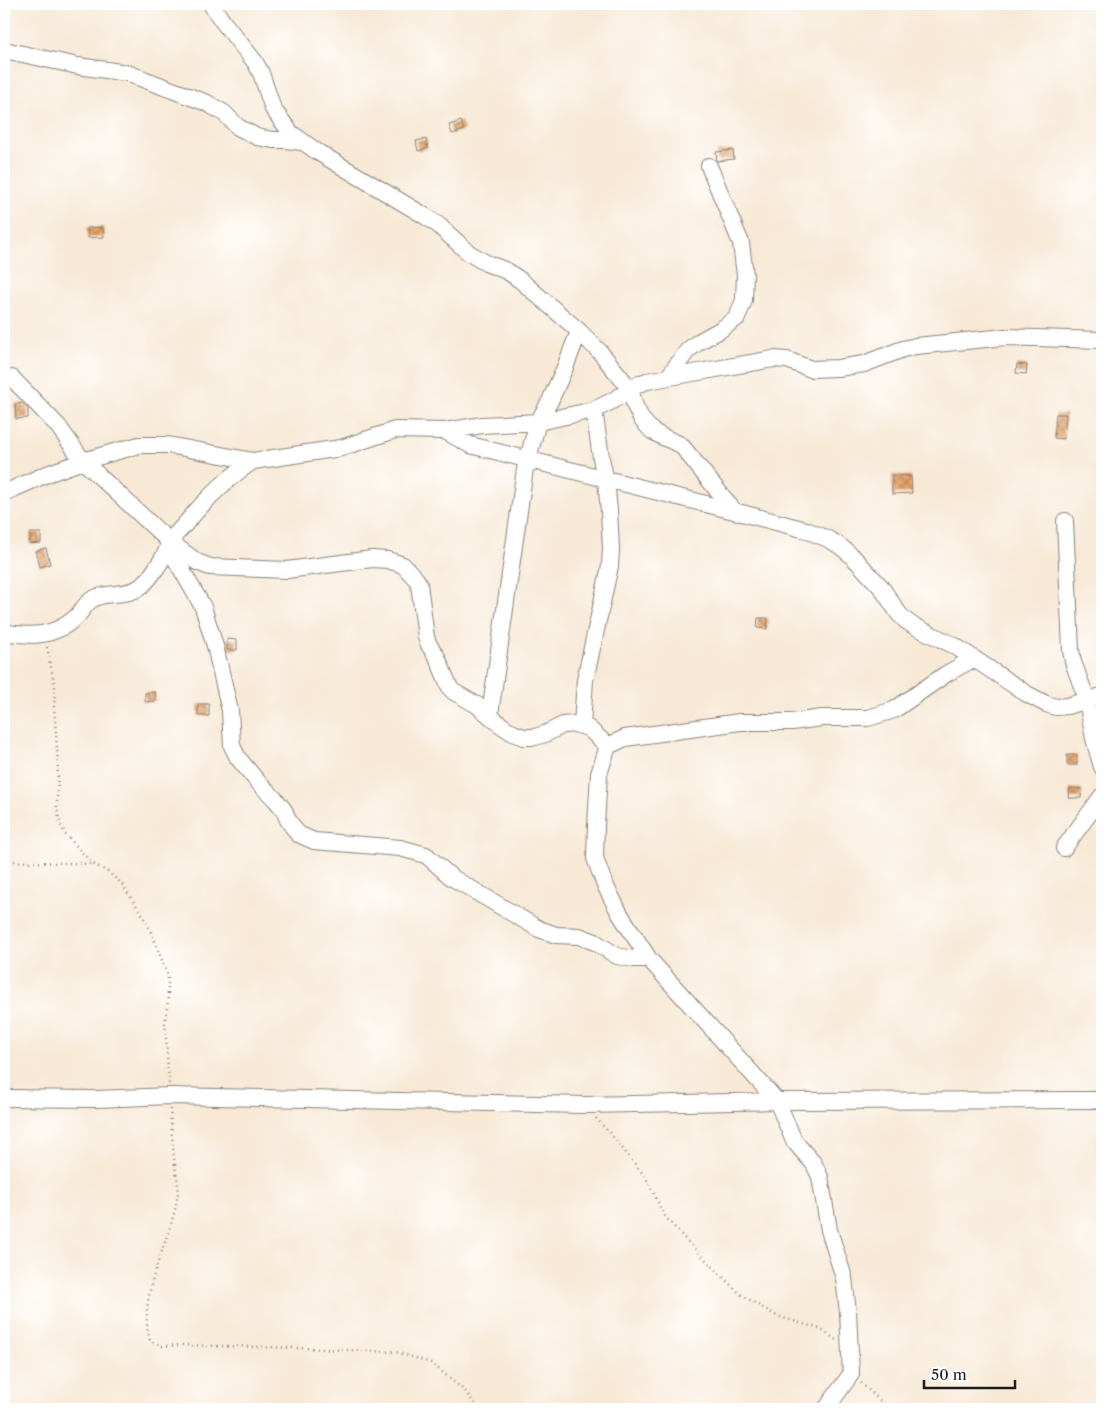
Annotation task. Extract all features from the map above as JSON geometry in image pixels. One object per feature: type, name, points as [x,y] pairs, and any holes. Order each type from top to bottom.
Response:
[{"type":"street","points":[[211,4],[255,62],[274,109],[291,133],[316,151],[437,224],[469,253],[486,263],[507,271],[520,280],[579,331],[600,352],[630,389],[642,420],[652,431],[681,445],[734,511]]},
{"type":"street","points":[[4,50],[78,66],[127,73],[207,103],[224,113],[238,127],[257,137],[302,142]]},
{"type":"street","points":[[668,377],[688,350],[737,318],[744,300],[745,275],[741,243],[709,166]]},
{"type":"street","points":[[490,714],[527,460],[538,422],[563,372],[579,331]]},
{"type":"street","points":[[4,493],[83,461],[139,445],[168,445],[253,461],[341,448],[395,430],[445,431],[482,425],[538,422],[594,410],[647,381],[772,359],[787,360],[811,369],[838,368],[864,364],[916,346],[1005,338],[1102,340]]},
{"type":"street","points":[[12,378],[58,426],[83,461],[169,544],[197,562],[210,568],[287,570],[372,558],[388,560],[403,565],[419,584],[426,637],[450,688],[454,692],[490,714],[513,733],[524,738],[545,734],[563,725],[575,724],[588,728],[608,746]]},
{"type":"street","points":[[582,726],[585,680],[610,566],[611,548],[606,480],[594,410]]},
{"type":"street","points":[[445,431],[470,445],[734,511],[806,530],[828,539],[840,546],[881,587],[899,614],[912,625],[955,646],[1011,684],[1046,704],[1056,707],[1068,706],[1094,698]]},
{"type":"street","points":[[4,632],[45,634],[60,629],[76,617],[88,602],[94,598],[140,588],[167,550],[169,544],[207,498],[253,461]]},
{"type":"street","points":[[1065,521],[1071,650],[1073,662],[1094,698],[1094,740],[1102,767]]},
{"type":"street","points":[[169,544],[203,607],[215,646],[230,712],[232,746],[238,758],[280,804],[298,834],[314,841],[400,848],[426,856],[450,876],[539,929],[556,934],[579,936],[595,942],[617,956],[649,959]]},
{"type":"street","points":[[826,1409],[851,1374],[848,1312],[844,1278],[829,1230],[820,1177],[814,1164],[794,1141],[777,1101],[649,959],[620,914],[604,883],[595,858],[599,774],[608,746],[625,738],[740,722],[792,722],[822,718],[868,718],[894,710],[946,674],[973,659]]},
{"type":"street","points":[[1064,848],[1102,796]]},
{"type":"street","points":[[4,1098],[96,1099],[170,1096],[585,1105],[777,1101],[1102,1100]]},
{"type":"path","points":[[45,634],[55,687],[54,706],[58,763],[57,808],[60,824],[66,835],[93,864]]},
{"type":"path","points":[[4,861],[93,864],[107,870],[121,883],[142,914],[153,936],[168,976],[165,1022],[171,1129],[178,1191],[170,1229],[154,1276],[147,1306],[147,1330],[150,1341],[162,1346],[182,1345],[396,1352],[431,1363],[464,1390],[478,1409]]},
{"type":"path","points":[[585,1105],[646,1178],[666,1218],[740,1294],[777,1316],[820,1330],[836,1340],[840,1346]]},
{"type":"path","points":[[851,1374],[889,1409]]},
{"type":"building","points":[[461,121],[464,130],[452,134],[449,125]]},
{"type":"building","points":[[426,139],[428,148],[418,151],[416,141]]},
{"type":"building","points":[[733,150],[734,159],[717,161],[716,152]]},
{"type":"building","points":[[103,227],[104,237],[88,238],[87,228]]},
{"type":"building","points":[[1017,364],[1027,365],[1026,374],[1016,373]]},
{"type":"building","points":[[22,403],[28,409],[28,418],[16,419],[15,404]]},
{"type":"building","points":[[1056,414],[1066,414],[1064,439],[1054,438]]},
{"type":"building","points":[[892,475],[911,476],[912,493],[892,494]]},
{"type":"building","points":[[30,533],[41,533],[41,543],[30,544]]},
{"type":"building","points":[[46,548],[50,564],[40,567],[36,551]]},
{"type":"building","points":[[758,618],[768,618],[767,629],[757,628]]},
{"type":"building","points":[[227,639],[237,640],[237,650],[227,650]]},
{"type":"building","points":[[155,692],[156,701],[145,702],[145,693]]},
{"type":"building","points":[[198,704],[209,704],[209,716],[198,716]]},
{"type":"building","points":[[1067,755],[1077,755],[1077,765],[1067,765]]},
{"type":"building","points":[[1070,788],[1082,789],[1081,798],[1069,798]]}]
